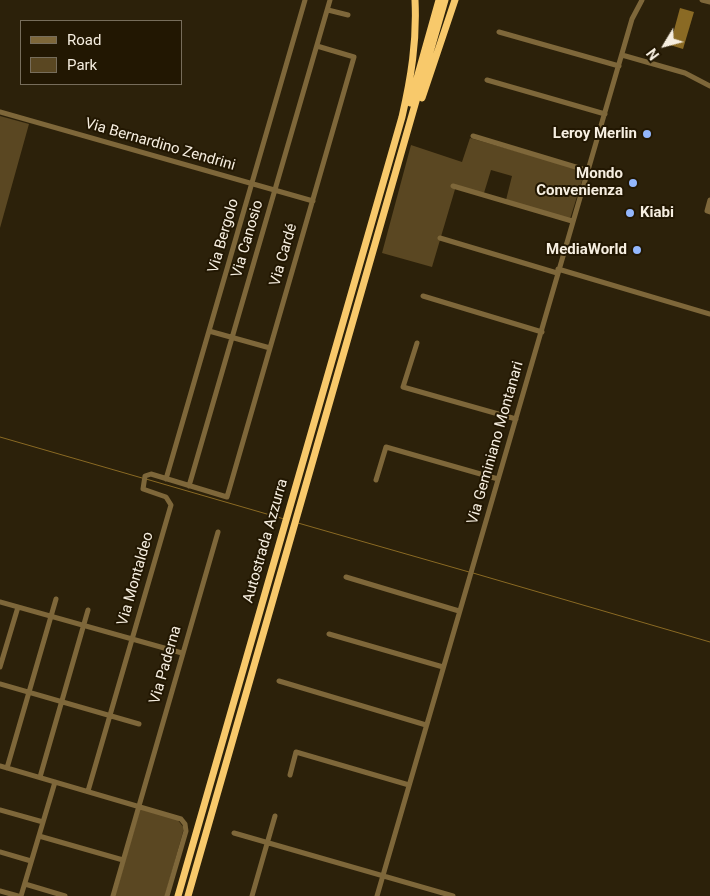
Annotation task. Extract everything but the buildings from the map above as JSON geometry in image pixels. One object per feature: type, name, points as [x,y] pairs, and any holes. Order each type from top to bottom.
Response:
[{"type":"highway","points":[[381,194],[412,76],[415,44],[415,0]]},
{"type":"highway","points":[[390,196],[438,15],[439,0]]},
{"type":"highway","points":[[381,194],[438,15],[445,0]]},
{"type":"highway","points":[[390,196],[455,0]]},
{"type":"highway","name":"Autostrada Azzurra","points":[[178,896],[381,194]]},
{"type":"highway","name":"Autostrada Azzurra","points":[[188,896],[390,196]]},
{"type":"street","name":"Via Bergolo","points":[[166,478],[305,0]]},
{"type":"street","name":"Via Canosio","points":[[189,486],[330,0]]},
{"type":"street","name":"Via Geminiano Montanari","points":[[377,896],[542,332],[572,221],[606,114],[634,12],[642,0]]},
{"type":"street","points":[[702,0],[710,2]]},
{"type":"street","points":[[328,10],[348,15]]},
{"type":"street","points":[[499,32],[619,66]]},
{"type":"street","name":"Via Cardé","points":[[227,497],[354,57],[317,46]]},
{"type":"street","points":[[622,56],[685,73],[710,86]]},
{"type":"street","points":[[487,80],[606,114]]},
{"type":"street","name":"Via Bernardino Zendrini","points":[[0,112],[313,201]]},
{"type":"street","points":[[473,136],[589,171]]},
{"type":"street","points":[[453,186],[572,221]]},
{"type":"street","points":[[710,200],[707,211],[710,212]]},
{"type":"street","points":[[440,238],[710,314]]},
{"type":"street","points":[[423,296],[542,332]]},
{"type":"street","points":[[209,331],[270,348]]},
{"type":"street","points":[[417,343],[404,387],[516,420]]},
{"type":"street","points":[[376,480],[386,447],[498,479]]},
{"type":"street","name":"Via Montaldeo","points":[[88,791],[171,504],[166,497],[144,490],[143,480],[147,474],[227,497]]},
{"type":"street","name":"Via Paderna","points":[[113,896],[218,532]]},
{"type":"street","points":[[346,577],[459,611]]},
{"type":"street","points":[[7,768],[56,599]]},
{"type":"street","points":[[0,602],[182,653]]},
{"type":"street","points":[[0,667],[18,607]]},
{"type":"street","points":[[40,777],[88,610]]},
{"type":"street","points":[[329,634],[443,667]]},
{"type":"street","points":[[279,681],[426,725]]},
{"type":"street","points":[[0,684],[139,724]]},
{"type":"street","points":[[290,774],[296,752],[409,785]]},
{"type":"street","points":[[0,766],[176,816],[186,825],[186,831],[167,896]]},
{"type":"street","points":[[0,891],[20,896],[55,782]]},
{"type":"street","points":[[0,810],[43,822]]},
{"type":"street","points":[[252,896],[275,816]]},
{"type":"street","points":[[234,833],[453,896]]},
{"type":"street","points":[[39,836],[123,860]]},
{"type":"street","points":[[0,852],[31,861]]},
{"type":"street","points":[[25,884],[65,896]]},
{"type":"green space","points":[[0,116],[29,124],[0,228]]},
{"type":"green space","points":[[470,138],[585,171],[570,219],[506,200],[512,176],[491,170],[484,193],[456,186],[432,267],[382,253],[411,145],[462,162]]},
{"type":"green space","points":[[140,809],[177,819],[184,828],[165,896],[115,896]]},
{"type":"shaded area","points":[[680,8],[694,12],[683,49],[670,45]]},
{"type":"waterway","points":[[0,437],[142,478]]},
{"type":"waterway","points":[[146,479],[284,519]]},
{"type":"waterway","points":[[298,523],[469,572]]},
{"type":"waterway","points":[[473,573],[710,642]]},
{"type":"place","name":"Leroy Merlin","points":[[647,134]]},
{"type":"place","name":"Mondo Convenienza","points":[[633,183]]},
{"type":"place","name":"Kiabi","points":[[630,213]]},
{"type":"place","name":"MediaWorld","points":[[637,250]]}]
